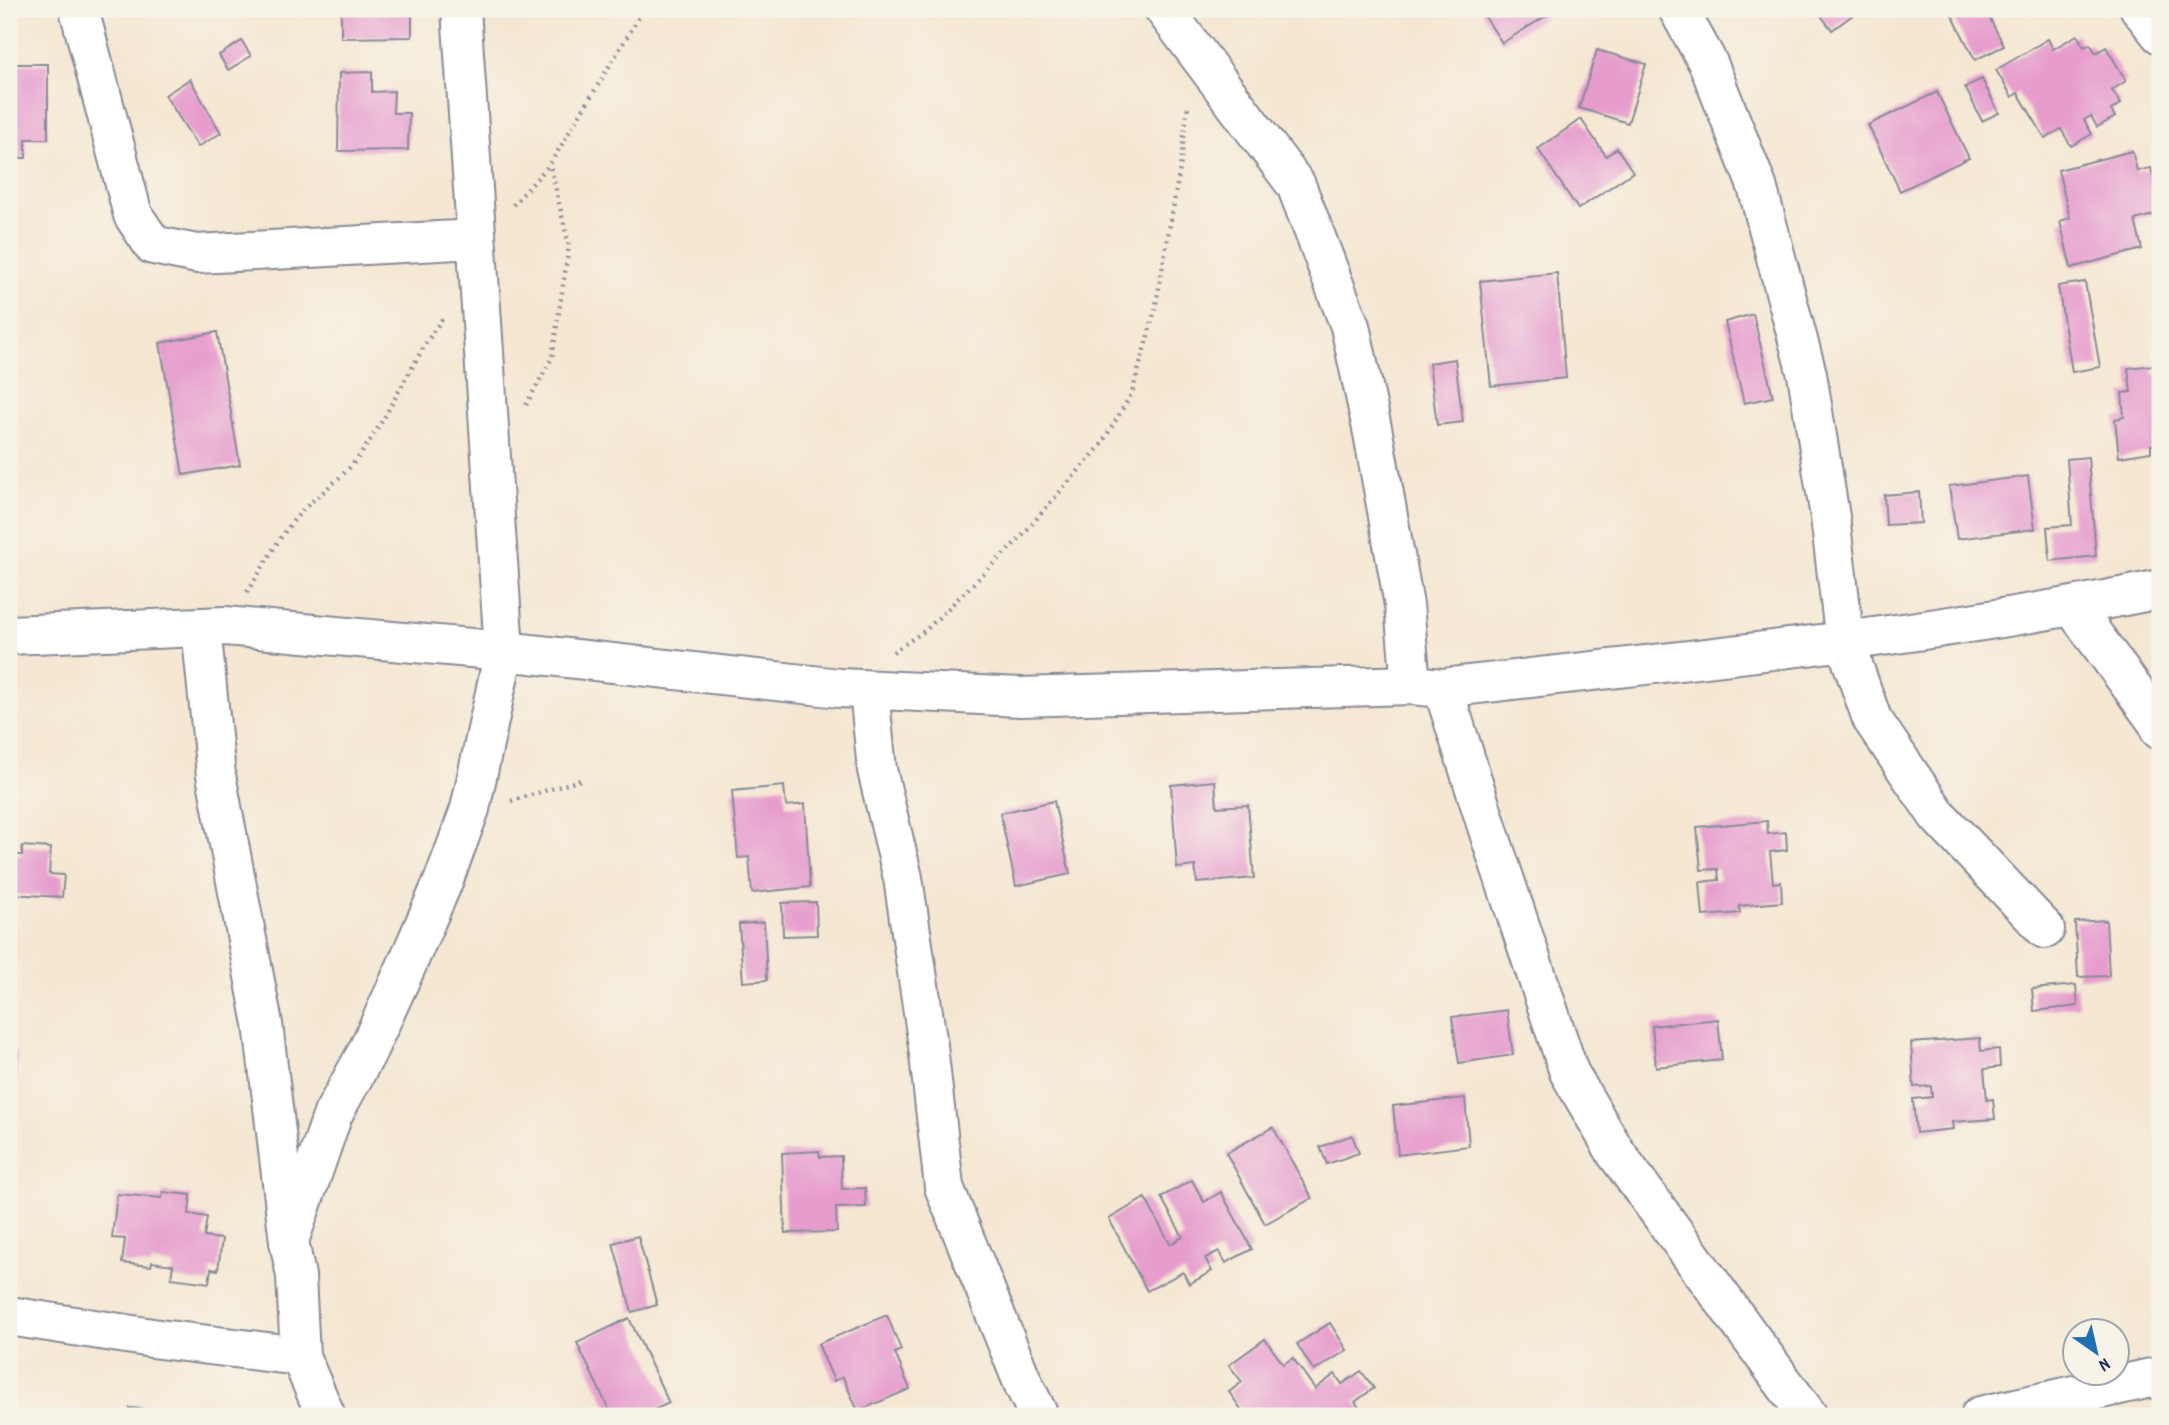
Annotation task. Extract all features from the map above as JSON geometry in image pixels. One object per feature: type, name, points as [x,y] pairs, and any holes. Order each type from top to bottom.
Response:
[{"type":"street","points":[[79,9],[133,215],[153,245],[197,254],[477,255]]},
{"type":"street","points":[[289,1241],[333,1114],[367,1052],[405,969],[443,882],[470,809],[504,651],[461,9]]},
{"type":"street","points":[[1164,9],[1296,185],[1350,326],[1373,433],[1404,605],[1427,687],[1491,839],[1569,1072],[1616,1153],[1808,1416]]},
{"type":"street","points":[[1678,9],[1709,63],[1758,186],[1807,374],[1830,517],[1845,642],[1871,719],[1938,816],[2045,929]]},
{"type":"street","points":[[2140,9],[2160,34]]},
{"type":"street","points":[[9,635],[213,627],[504,651],[855,689],[1020,697],[1427,687],[1845,642],[2073,607],[2160,590]]},
{"type":"street","points":[[2073,607],[2158,723],[2160,730]]},
{"type":"street","points":[[213,627],[216,775],[263,1024],[289,1241],[296,1276],[300,1356],[326,1416]]},
{"type":"street","points":[[855,689],[903,877],[928,1046],[944,1187],[1023,1383],[1039,1416]]},
{"type":"street","points":[[9,1316],[159,1339],[300,1356]]},
{"type":"street","points":[[1980,1416],[2160,1376]]},
{"type":"path","points":[[513,206],[550,164],[644,9]]},
{"type":"path","points":[[855,689],[926,630],[1017,541],[1101,445],[1132,393],[1155,310],[1180,168],[1195,51]]},
{"type":"path","points":[[526,406],[552,358],[569,246],[550,164]]},
{"type":"path","points":[[213,627],[281,536],[304,509],[349,469],[366,447],[477,255]]},
{"type":"path","points":[[470,809],[511,801],[584,779]]},
{"type":"building","points":[[341,9],[412,9],[412,37],[341,38]]},
{"type":"building","points":[[1480,9],[1552,9],[1554,11],[1502,43]]},
{"type":"building","points":[[1816,9],[1861,9],[1832,30]]},
{"type":"building","points":[[1949,9],[1985,9],[2004,46],[1975,60]]},
{"type":"building","points":[[2077,35],[2084,47],[2090,44],[2096,53],[2106,47],[2126,81],[2112,90],[2121,104],[2111,110],[2115,117],[2097,127],[2091,116],[2084,120],[2092,134],[2071,146],[2061,129],[2045,138],[2018,93],[2012,97],[1996,70],[2048,39],[2053,49]]},
{"type":"building","points":[[242,41],[251,56],[228,70],[219,55]]},
{"type":"building","points":[[1597,50],[1646,64],[1628,123],[1579,108]]},
{"type":"building","points":[[9,64],[48,64],[48,139],[26,139],[26,158],[9,158]]},
{"type":"building","points":[[372,72],[372,92],[394,91],[393,113],[409,113],[408,150],[338,151],[339,73]]},
{"type":"building","points":[[190,79],[221,133],[198,147],[165,95]]},
{"type":"building","points":[[1982,79],[1999,113],[1982,121],[1965,87]]},
{"type":"building","points":[[1937,92],[1969,158],[1900,191],[1868,125]]},
{"type":"building","points":[[1581,119],[1606,156],[1617,148],[1633,172],[1578,209],[1538,149]]},
{"type":"building","points":[[2132,151],[2137,171],[2151,168],[2160,203],[2160,213],[2135,220],[2142,249],[2071,268],[2060,221],[2070,218],[2058,170]]},
{"type":"building","points":[[1557,273],[1566,378],[1491,386],[1480,281]]},
{"type":"building","points":[[2085,282],[2100,367],[2072,372],[2058,286]]},
{"type":"building","points":[[1753,314],[1773,397],[1744,403],[1725,322]]},
{"type":"building","points":[[217,332],[240,465],[183,475],[160,343]]},
{"type":"building","points":[[1455,359],[1463,422],[1437,425],[1429,363]]},
{"type":"building","points":[[2153,365],[2154,375],[2160,374],[2160,444],[2151,445],[2151,452],[2119,457],[2115,419],[2124,417],[2122,393],[2131,392],[2128,368]]},
{"type":"building","points":[[2088,457],[2096,556],[2050,561],[2047,527],[2072,525],[2067,459]]},
{"type":"building","points":[[2028,476],[2035,529],[1957,539],[1949,486]]},
{"type":"building","points":[[1919,492],[1921,523],[1886,525],[1884,495]]},
{"type":"building","points":[[1215,781],[1217,807],[1248,805],[1254,878],[1197,883],[1195,866],[1177,868],[1171,785]]},
{"type":"building","points":[[784,786],[786,806],[805,804],[810,887],[752,893],[749,857],[738,858],[732,791]]},
{"type":"building","points":[[1054,801],[1070,874],[1016,886],[1000,813]]},
{"type":"building","points":[[1767,821],[1768,834],[1786,832],[1787,850],[1770,852],[1773,883],[1781,882],[1782,902],[1739,906],[1740,913],[1703,916],[1700,882],[1719,880],[1718,869],[1701,870],[1697,827]]},
{"type":"building","points":[[22,846],[51,848],[49,874],[64,875],[62,897],[9,894],[9,855],[22,855]]},
{"type":"building","points":[[816,902],[817,935],[783,936],[782,903]]},
{"type":"building","points":[[2106,920],[2109,976],[2078,977],[2075,922]]},
{"type":"building","points":[[764,922],[767,980],[743,982],[739,924]]},
{"type":"building","points":[[2076,985],[2078,1006],[2034,1011],[2032,989]]},
{"type":"building","points":[[1507,1010],[1513,1055],[1459,1063],[1452,1017]]},
{"type":"building","points":[[1718,1019],[1722,1060],[1656,1067],[1652,1026]]},
{"type":"building","points":[[1980,1038],[1981,1051],[1999,1049],[2000,1067],[1984,1069],[1987,1100],[1993,1099],[1995,1119],[1952,1122],[1953,1129],[1916,1133],[1913,1099],[1932,1097],[1931,1086],[1914,1087],[1911,1043]]},
{"type":"building","points":[[9,1052],[17,1053],[16,1072],[9,1071]]},
{"type":"building","points":[[1465,1098],[1469,1146],[1398,1155],[1393,1106]]},
{"type":"building","points":[[1273,1127],[1312,1198],[1265,1224],[1226,1153]]},
{"type":"building","points":[[1352,1135],[1359,1153],[1327,1164],[1320,1147]]},
{"type":"building","points":[[819,1151],[820,1157],[841,1156],[842,1189],[865,1188],[866,1207],[836,1208],[837,1232],[785,1233],[782,1153]]},
{"type":"building","points":[[1192,1180],[1204,1202],[1221,1192],[1252,1249],[1226,1263],[1219,1251],[1205,1258],[1212,1271],[1189,1284],[1183,1272],[1147,1291],[1109,1219],[1145,1198],[1170,1244],[1183,1237],[1161,1197]]},
{"type":"building","points":[[163,1192],[191,1195],[189,1214],[207,1217],[204,1237],[222,1239],[218,1270],[211,1269],[209,1283],[171,1278],[173,1265],[152,1262],[151,1266],[122,1263],[125,1239],[112,1238],[117,1194],[162,1198]]},
{"type":"building","points":[[638,1236],[657,1305],[632,1312],[613,1243]]},
{"type":"building","points":[[887,1315],[901,1350],[895,1353],[910,1389],[858,1411],[843,1377],[834,1381],[818,1344]]},
{"type":"building","points":[[629,1318],[669,1403],[641,1416],[612,1416],[577,1343]]},
{"type":"building","points":[[1330,1323],[1347,1350],[1314,1371],[1297,1344]]},
{"type":"building","points":[[1265,1339],[1283,1364],[1293,1358],[1315,1389],[1335,1374],[1342,1384],[1361,1371],[1374,1388],[1355,1402],[1363,1413],[1358,1416],[1246,1416],[1229,1392],[1242,1382],[1229,1365]]},
{"type":"building","points":[[130,1408],[167,1411],[167,1416],[129,1416]]}]
